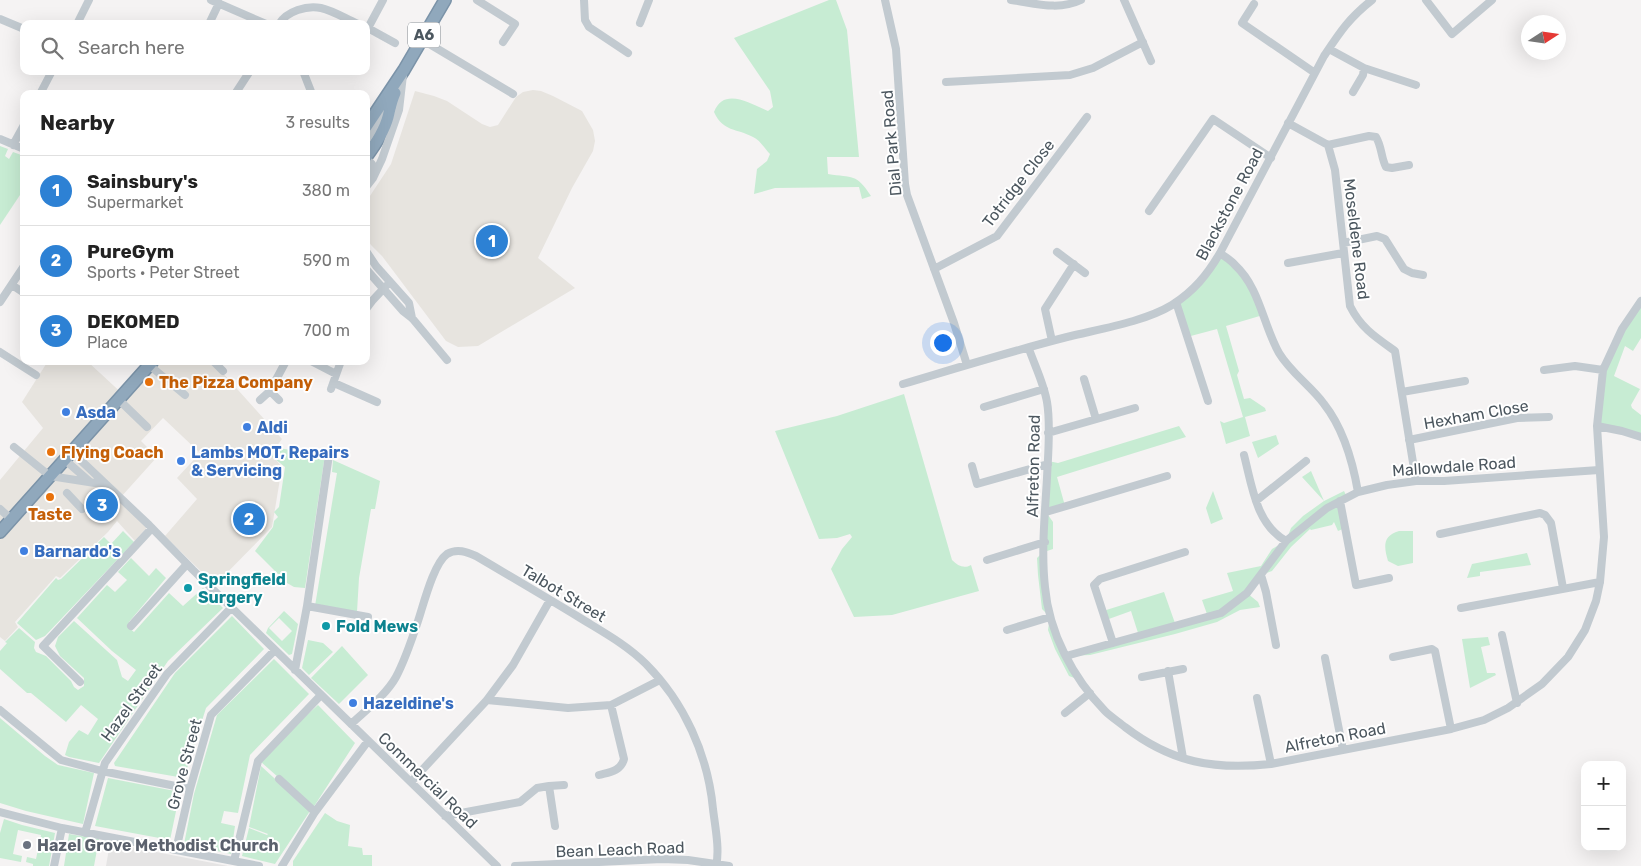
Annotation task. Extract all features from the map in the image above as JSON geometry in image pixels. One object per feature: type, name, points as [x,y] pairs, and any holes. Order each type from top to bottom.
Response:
[{"type":"highway","name":"A6","points":[[370,121],[404,70],[445,0]]},
{"type":"highway","name":"A6","points":[[370,152],[380,137],[404,70]]},
{"type":"highway","points":[[0,532],[149,365]]},
{"type":"street","points":[[79,20],[89,0]]},
{"type":"street","points":[[370,23],[383,0]]},
{"type":"street","points":[[477,0],[515,24],[503,42]]},
{"type":"street","points":[[584,0],[585,20],[589,27],[628,53]]},
{"type":"street","points":[[640,23],[649,0]]},
{"type":"street","name":"Dial Park Road","points":[[885,0],[896,49],[905,184],[967,365]]},
{"type":"street","points":[[1011,0],[1057,6],[1068,5],[1081,0]]},
{"type":"street","points":[[1124,0],[1151,60]]},
{"type":"street","name":"Blackstone Road","points":[[902,384],[1147,316],[1176,302],[1204,279],[1220,253],[1329,49],[1355,13],[1372,0]]},
{"type":"street","points":[[1426,0],[1452,34],[1492,0]]},
{"type":"street","points":[[210,20],[215,2],[257,20]]},
{"type":"street","points":[[1254,4],[1242,23],[1316,73]]},
{"type":"street","points":[[282,20],[292,12],[306,8],[321,8],[349,20]]},
{"type":"street","points":[[0,19],[20,27]]},
{"type":"street","points":[[370,30],[395,43]]},
{"type":"street","points":[[421,39],[513,94]]},
{"type":"street","points":[[946,82],[1070,75],[1093,68],[1143,42]]},
{"type":"street","points":[[1329,49],[1364,68],[1416,85]]},
{"type":"street","points":[[1353,92],[1364,68]]},
{"type":"street","points":[[370,182],[383,156],[399,110],[404,70]]},
{"type":"street","points":[[42,90],[50,75]]},
{"type":"street","points":[[238,90],[247,75]]},
{"type":"street","points":[[304,75],[310,90]]},
{"type":"street","name":"A6","points":[[370,135],[389,108]]},
{"type":"street","name":"Totridge Close","points":[[934,269],[997,236],[1087,117]]},
{"type":"street","points":[[1149,211],[1212,119],[1270,158]]},
{"type":"street","points":[[1288,123],[1328,145],[1369,136],[1376,138],[1380,144],[1386,167],[1392,168],[1409,165]]},
{"type":"street","points":[[13,145],[20,132]]},
{"type":"street","points":[[0,139],[20,148]]},
{"type":"street","name":"Moseldene Road","points":[[1328,145],[1334,170],[1350,306],[1357,320],[1374,337],[1395,351],[1416,481]]},
{"type":"street","points":[[370,162],[372,164],[373,178]]},
{"type":"street","points":[[1343,243],[1377,236],[1385,239],[1404,269],[1412,274],[1424,275]]},
{"type":"street","points":[[1058,252],[1085,273]]},
{"type":"street","points":[[1220,253],[1236,265],[1249,284],[1280,354],[1333,417],[1355,474],[1358,492]]},
{"type":"street","points":[[1288,263],[1343,253]]},
{"type":"street","points":[[370,256],[376,266],[409,303],[412,318]]},
{"type":"street","points":[[1052,341],[1045,309],[1074,264]]},
{"type":"street","points":[[0,302],[20,272]]},
{"type":"street","points":[[370,273],[403,312],[412,318],[446,360]]},
{"type":"street","points":[[370,304],[390,282]]},
{"type":"street","points":[[12,285],[20,290]]},
{"type":"street","name":"Alfreton Road","points":[[1029,348],[1047,402],[1048,464],[1044,576],[1050,617],[1056,636],[1066,656],[1080,680],[1105,712],[1142,740],[1174,756],[1209,765],[1242,767],[1271,764],[1451,729],[1484,720],[1517,703],[1557,670],[1585,630],[1596,601],[1600,582],[1604,537],[1597,426],[1603,370],[1622,329],[1641,301]]},
{"type":"street","points":[[1176,302],[1208,401]]},
{"type":"street","points":[[0,352],[20,365]]},
{"type":"street","points":[[20,365],[36,375]]},
{"type":"street","points":[[153,365],[185,395]]},
{"type":"street","points":[[216,365],[223,371]]},
{"type":"street","points":[[260,400],[270,391],[284,365]]},
{"type":"street","points":[[319,365],[336,374]]},
{"type":"street","points":[[339,365],[333,386],[378,402]]},
{"type":"street","points":[[1544,370],[1575,366],[1603,370]]},
{"type":"street","points":[[1084,379],[1096,419]]},
{"type":"street","points":[[1402,392],[1466,382]]},
{"type":"street","points":[[984,407],[1044,389]]},
{"type":"street","points":[[270,391],[279,400]]},
{"type":"street","points":[[119,400],[146,427]]},
{"type":"street","points":[[1048,433],[1135,408]]},
{"type":"street","name":"Hexham Close","points":[[1409,440],[1517,418],[1549,417]]},
{"type":"street","points":[[1597,426],[1641,436]]},
{"type":"street","points":[[14,447],[50,476],[90,482],[104,482]]},
{"type":"street","points":[[295,670],[307,606],[329,455]]},
{"type":"street","points":[[1244,455],[1259,510],[1276,536],[1286,541]]},
{"type":"street","points":[[69,456],[90,482]]},
{"type":"street","name":"Commercial Road","points":[[69,456],[104,482],[498,866]]},
{"type":"street","points":[[1256,501],[1306,462]]},
{"type":"street","points":[[972,466],[977,484],[1048,464]]},
{"type":"street","name":"Mallowdale Road","points":[[1066,656],[1221,613],[1246,593],[1286,541],[1307,522],[1358,492],[1416,481],[1444,481],[1599,470]]},
{"type":"street","points":[[1046,512],[1168,476]]},
{"type":"street","points":[[67,493],[82,510]]},
{"type":"street","points":[[1340,501],[1356,584],[1389,578]]},
{"type":"street","points":[[0,509],[12,520]]},
{"type":"street","points":[[1440,534],[1540,513],[1546,515],[1551,523],[1563,588]]},
{"type":"street","points":[[80,682],[43,646],[152,528]]},
{"type":"street","points":[[987,560],[1045,542]]},
{"type":"street","name":"Talbot Street","points":[[351,724],[386,690],[395,678],[408,651],[436,570],[447,554],[465,551],[550,600],[630,650],[660,680],[681,710],[701,752],[712,798],[717,865]]},
{"type":"street","points":[[1113,643],[1094,585],[1100,578],[1185,552]]},
{"type":"street","points":[[131,626],[187,564]]},
{"type":"street","points":[[1261,575],[1276,646]]},
{"type":"street","points":[[1460,608],[1600,582]]},
{"type":"street","points":[[411,782],[487,700],[513,665],[550,600]]},
{"type":"street","points":[[307,606],[368,617]]},
{"type":"street","name":"Hazel Street","points":[[85,833],[105,763],[167,674],[232,607]]},
{"type":"street","points":[[1007,630],[1050,617]]},
{"type":"street","points":[[1502,635],[1517,703]]},
{"type":"street","points":[[1393,657],[1432,649],[1435,651],[1451,729]]},
{"type":"street","name":"Grove Street","points":[[176,850],[190,789],[211,715],[275,650]]},
{"type":"street","points":[[1325,658],[1343,750]]},
{"type":"street","points":[[1142,677],[1183,669]]},
{"type":"street","points":[[1168,672],[1183,758]]},
{"type":"street","points":[[487,700],[568,708],[611,705],[660,680]]},
{"type":"street","points":[[1064,713],[1090,693]]},
{"type":"street","points":[[234,861],[258,761],[321,695]]},
{"type":"street","points":[[1257,698],[1271,764]]},
{"type":"street","points":[[599,776],[618,769],[622,766],[624,758],[611,705]]},
{"type":"street","points":[[0,710],[62,760],[102,772],[190,789]]},
{"type":"street","points":[[282,866],[315,812],[368,741]]},
{"type":"street","points":[[278,778],[315,812]]},
{"type":"street","points":[[446,816],[520,802],[537,788],[564,785]]},
{"type":"street","points":[[550,786],[555,826]]},
{"type":"street","points":[[0,812],[85,833],[258,866]]},
{"type":"street","points":[[54,866],[62,828]]},
{"type":"street","name":"Bean Leach Road","points":[[515,866],[623,864],[662,859],[688,860],[729,866]]},
{"type":"shaded area","points":[[415,91],[447,101],[482,124],[490,127],[498,125],[516,97],[523,92],[541,91],[582,111],[593,130],[595,141],[593,151],[572,188],[538,258],[575,288],[478,346],[458,347],[446,341],[382,256],[370,244],[370,196],[391,164]]},
{"type":"shaded area","points":[[45,365],[91,365],[127,398],[155,365],[216,365],[282,439],[271,454],[282,467],[272,527],[215,585],[165,536],[197,499],[177,478],[200,453],[163,418],[141,441],[157,457],[121,497],[149,525],[135,541],[117,521],[60,578],[56,576],[15,622],[18,627],[5,641],[0,637],[0,480],[43,428],[22,402]]},
{"type":"shaded area","points":[[110,843],[228,866],[106,866]]},
{"type":"green space","points":[[829,0],[836,0],[847,30],[859,157],[827,157],[828,174],[857,180],[871,196],[862,199],[859,187],[775,188],[754,194],[757,169],[767,161],[770,154],[756,138],[730,129],[722,123],[714,112],[718,104],[731,98],[746,101],[768,111],[773,107],[770,91],[734,38]]},
{"type":"green space","points":[[0,146],[8,149],[5,156],[9,159],[13,152],[20,155],[20,195],[0,225]]},
{"type":"green space","points":[[1220,253],[1236,265],[1263,315],[1226,326],[1239,371],[1237,375],[1244,399],[1250,398],[1265,408],[1266,411],[1245,417],[1250,436],[1226,444],[1220,421],[1224,423],[1243,417],[1217,329],[1187,337],[1176,302],[1187,295]]},
{"type":"green space","points":[[1641,301],[1641,338],[1633,351],[1625,346],[1614,376],[1640,389],[1631,405],[1641,415],[1641,437],[1597,426],[1603,370]]},
{"type":"green space","points":[[904,394],[952,560],[961,566],[971,565],[979,591],[892,615],[854,617],[831,569],[842,549],[852,537],[850,534],[837,538],[819,539],[775,431],[837,416]]},
{"type":"green space","points":[[1179,426],[1186,437],[1057,477],[1065,506],[1046,512],[1053,522],[1053,549],[1044,552],[1045,590],[1066,656],[1080,680],[1069,676],[1055,649],[1048,630],[1050,617],[1042,609],[1037,558],[1044,551],[1048,461],[1058,463]]},
{"type":"green space","points":[[1276,435],[1279,444],[1258,458],[1252,442]]},
{"type":"green space","points":[[278,448],[325,455],[305,588],[294,587],[287,583],[255,551],[278,517],[274,512],[279,507],[285,467],[270,455]]},
{"type":"green space","points":[[333,460],[380,481],[375,509],[371,509],[359,578],[357,612],[315,606],[337,473],[332,472]]},
{"type":"green space","points":[[1311,471],[1324,501],[1302,477]]},
{"type":"green space","points":[[1213,491],[1223,519],[1211,524],[1206,508]]},
{"type":"green space","points":[[1344,491],[1347,497],[1340,501],[1345,528],[1338,531],[1334,522],[1332,525],[1310,529],[1291,547],[1272,571],[1261,575],[1247,593],[1258,602],[1260,607],[1240,610],[1217,622],[1175,634],[1090,655],[1066,656],[1139,636],[1131,611],[1106,620],[1103,611],[1164,592],[1176,626],[1208,617],[1202,600],[1233,591],[1227,573],[1261,566],[1272,549],[1286,541],[1291,528],[1303,516],[1324,501]]},
{"type":"green space","points":[[123,531],[134,542],[45,636],[36,640],[17,623],[56,578],[58,580],[61,579],[104,537],[111,544]]},
{"type":"green space","points":[[1413,531],[1413,563],[1398,566],[1388,561],[1385,547],[1387,539],[1393,533]]},
{"type":"green space","points":[[1527,553],[1531,565],[1480,572],[1480,576],[1467,578],[1472,564]]},
{"type":"green space","points":[[131,558],[149,576],[156,568],[166,578],[129,622],[129,628],[134,632],[169,593],[183,606],[203,588],[223,608],[168,661],[99,763],[69,757],[65,755],[69,742],[79,730],[88,735],[98,719],[81,705],[66,722],[31,693],[27,693],[0,669],[0,651],[7,643],[5,642],[19,628],[35,642],[34,648],[36,652],[46,656],[78,690],[84,686],[84,678],[60,656],[55,646],[58,637],[74,621],[117,660],[122,677],[128,681],[136,670],[112,651],[77,618],[107,585],[115,592],[127,580],[118,572]]},
{"type":"green space","points":[[284,611],[298,624],[292,654],[289,655],[266,633],[268,628]],"holes":[[[279,618],[292,631],[282,641],[269,628]]]},
{"type":"green space","points":[[232,616],[264,649],[206,708],[184,778],[115,766],[114,763],[175,673]]},
{"type":"green space","points":[[1488,637],[1490,645],[1481,647],[1487,673],[1495,673],[1496,675],[1470,688],[1462,639]]},
{"type":"green space","points":[[308,640],[323,643],[333,652],[309,675],[302,668]]},
{"type":"green space","points":[[342,646],[368,675],[339,704],[311,678]]},
{"type":"green space","points":[[274,659],[309,694],[250,755],[238,813],[224,811],[221,823],[235,826],[231,854],[184,844],[194,794],[217,715]]},
{"type":"green space","points":[[318,705],[355,743],[313,808],[261,762]]},
{"type":"green space","points":[[0,718],[58,765],[94,773],[83,824],[0,803]]},
{"type":"green space","points":[[261,766],[310,811],[275,864],[242,856],[249,828],[268,834],[249,827]]},
{"type":"green space","points":[[108,778],[180,792],[170,840],[95,826]]},
{"type":"green space","points":[[325,813],[337,821],[350,825],[348,846],[362,848],[363,855],[372,855],[372,866],[293,866],[293,861]]},
{"type":"green space","points":[[4,819],[55,833],[49,866],[33,866],[33,864],[26,862],[27,857],[36,859],[41,835],[18,830],[13,854],[22,856],[21,862],[0,858],[0,833]]},
{"type":"green space","points":[[69,834],[99,839],[94,866],[64,866]]},
{"type":"place","name":"Sainsbury's","points":[[492,241]]},
{"type":"place","name":"The Pizza Company","points":[[149,382]]},
{"type":"place","name":"Asda","points":[[66,412]]},
{"type":"place","name":"Aldi","points":[[247,427]]},
{"type":"place","name":"Flying Coach","points":[[51,452]]},
{"type":"place","name":"Lambs MOT, Repairs & Servicing","points":[[181,461]]},
{"type":"place","name":"Taste","points":[[50,497]]},
{"type":"place","name":"DEKOMED","points":[[102,505]]},
{"type":"place","name":"PureGym","points":[[249,519]]},
{"type":"place","name":"Barnardo's","points":[[24,551]]},
{"type":"place","name":"Springfield Surgery","points":[[188,588]]},
{"type":"place","name":"Fold Mews","points":[[326,626]]},
{"type":"place","name":"Hazeldine's","points":[[353,703]]},
{"type":"place","name":"Hazel Grove Methodist Church","points":[[27,845]]}]
